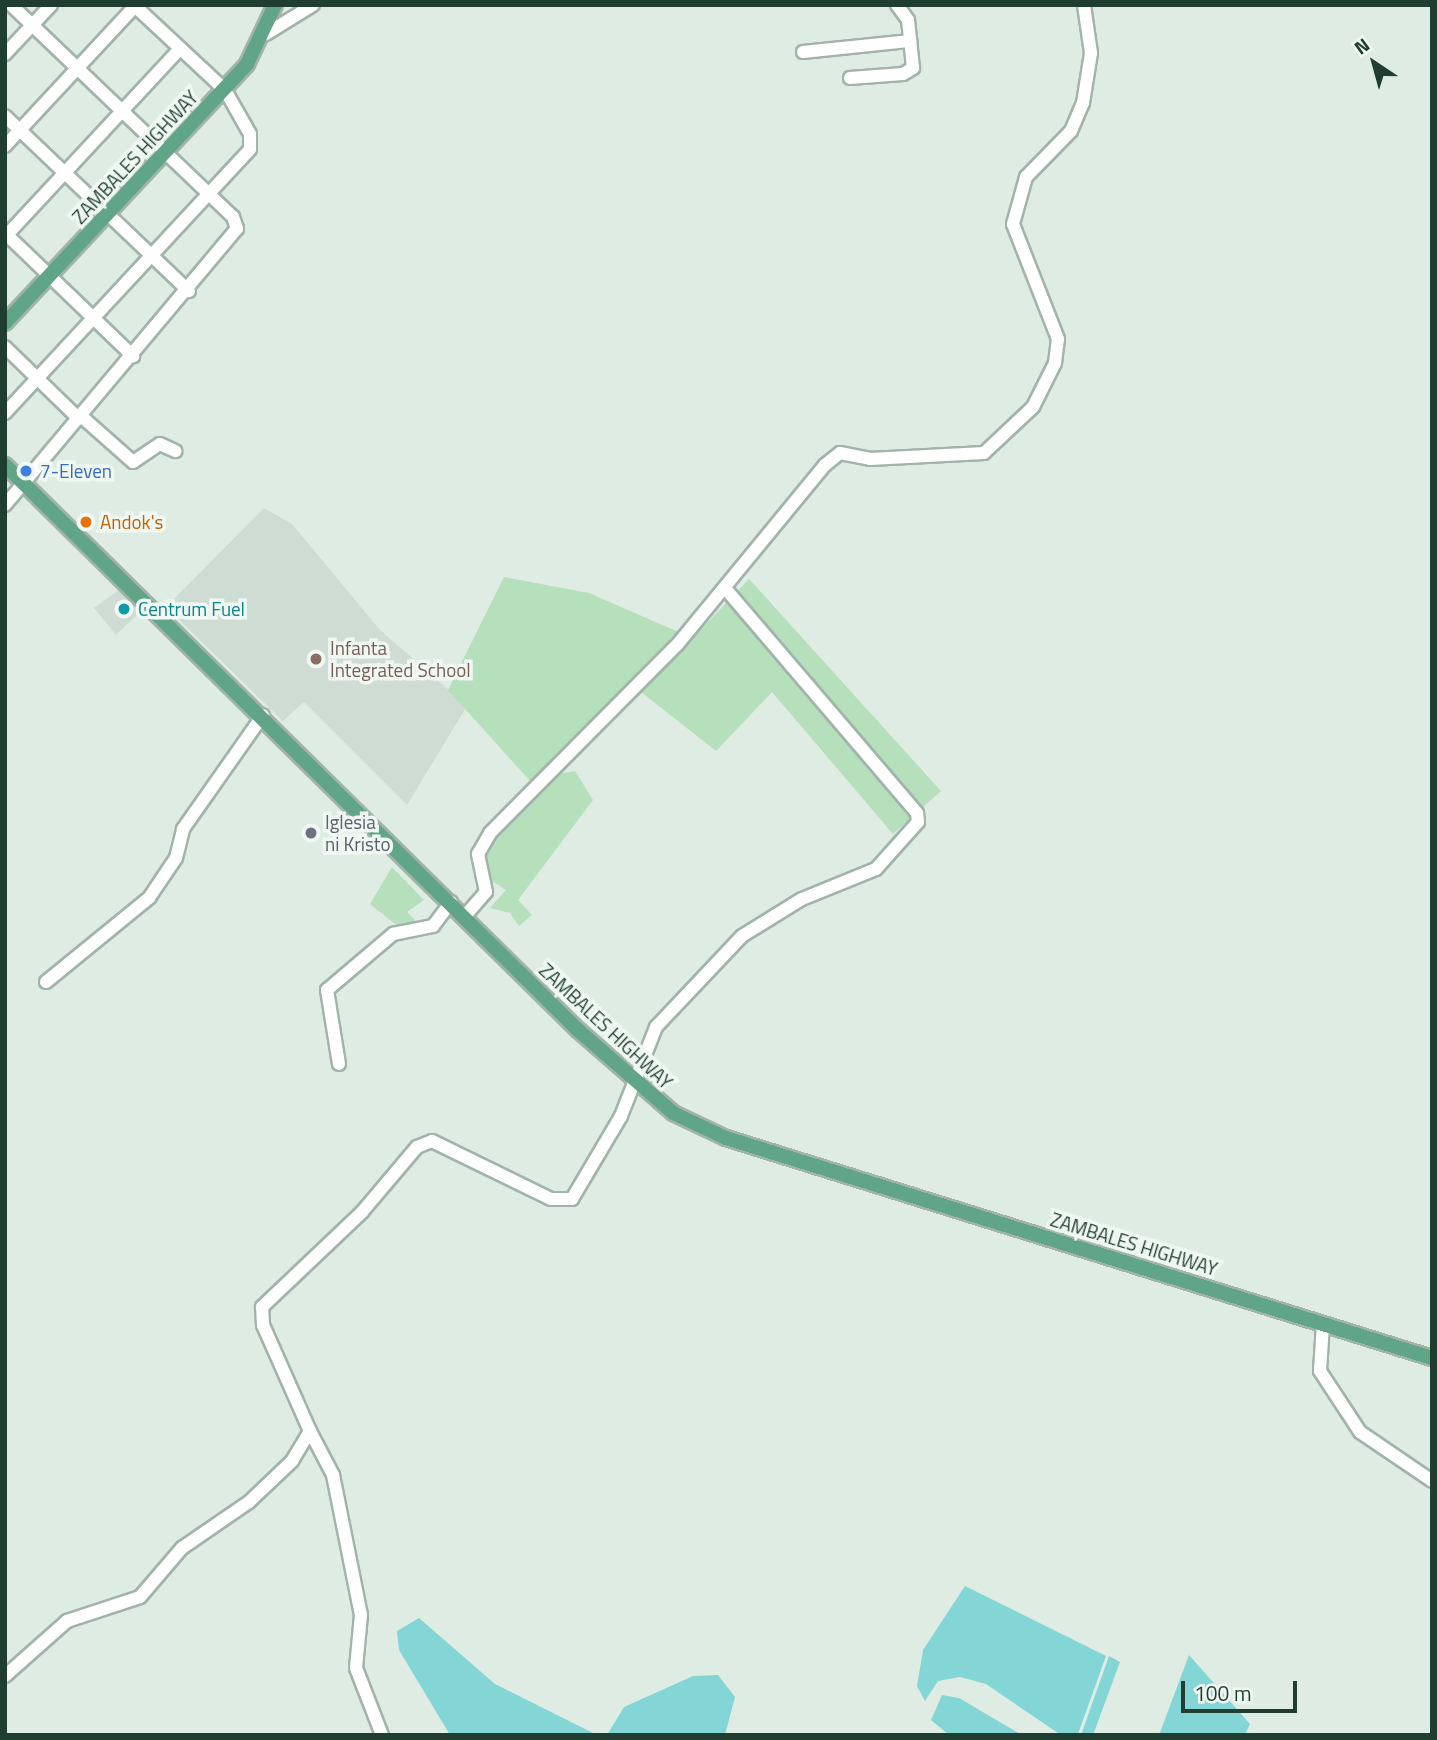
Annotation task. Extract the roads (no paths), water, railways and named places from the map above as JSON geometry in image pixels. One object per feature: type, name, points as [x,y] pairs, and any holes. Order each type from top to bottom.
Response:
[{"type":"main road","name":"ZAMBALES HIGHWAY","points":[[5,323],[225,90],[266,34],[275,5]]},
{"type":"main road","name":"ZAMBALES HIGHWAY","points":[[5,465],[636,1083],[673,1112],[726,1138],[1432,1358]]},
{"type":"street","points":[[5,505],[189,291],[237,229],[210,194],[11,5]]},
{"type":"street","points":[[5,54],[51,5]]},
{"type":"street","points":[[266,34],[313,5]]},
{"type":"street","points":[[850,78],[910,73],[911,41],[897,5]]},
{"type":"street","points":[[465,916],[486,892],[478,854],[490,833],[726,589],[835,456],[984,453],[1033,407],[1055,363],[1058,339],[1013,224],[1026,177],[1071,131],[1083,103],[1091,53],[1084,5]]},
{"type":"street","points":[[5,145],[134,6],[225,90],[251,145],[210,194],[5,413]]},
{"type":"street","points":[[803,52],[911,41]]},
{"type":"street","points":[[133,356],[6,235],[180,49]]},
{"type":"street","points":[[5,116],[189,291]]},
{"type":"street","points":[[5,347],[38,380],[133,462],[159,444],[176,451]]},
{"type":"street","points":[[382,1735],[356,1668],[361,1615],[332,1475],[261,1319],[267,1301],[426,1141],[551,1199],[572,1199],[636,1083],[656,1027],[742,936],[802,899],[882,864],[919,818],[726,589]]},
{"type":"street","points":[[46,982],[149,898],[176,858],[183,829],[263,715]]},
{"type":"street","points":[[340,1064],[327,990],[393,934],[433,926],[451,902]]},
{"type":"street","points":[[1323,1324],[1321,1371],[1360,1432],[1432,1481]]},
{"type":"street","points":[[5,1676],[67,1621],[140,1597],[183,1548],[280,1475],[310,1431]]},
{"type":"water","points":[[965,1586],[1106,1656],[1078,1734],[1061,1735],[986,1684],[960,1677],[938,1681],[925,1701],[917,1686],[923,1650]]},
{"type":"water","points":[[419,1618],[495,1684],[597,1735],[450,1735],[399,1650],[397,1631]]},
{"type":"water","points":[[1189,1655],[1250,1724],[1245,1735],[1159,1735]]},
{"type":"water","points":[[1109,1656],[1120,1662],[1093,1735],[1081,1735]]},
{"type":"water","points":[[718,1675],[735,1697],[725,1735],[607,1735],[624,1707],[693,1676]]},
{"type":"water","points":[[942,1695],[959,1698],[1022,1735],[949,1735],[931,1720]]},
{"type":"place","name":"7-Eleven","points":[[26,471]]},
{"type":"place","name":"Andok's","points":[[86,522]]},
{"type":"place","name":"Centrum Fuel","points":[[124,609]]},
{"type":"place","name":"Infanta Integrated School","points":[[316,659]]},
{"type":"place","name":"Iglesia ni Kristo","points":[[311,833]]}]
